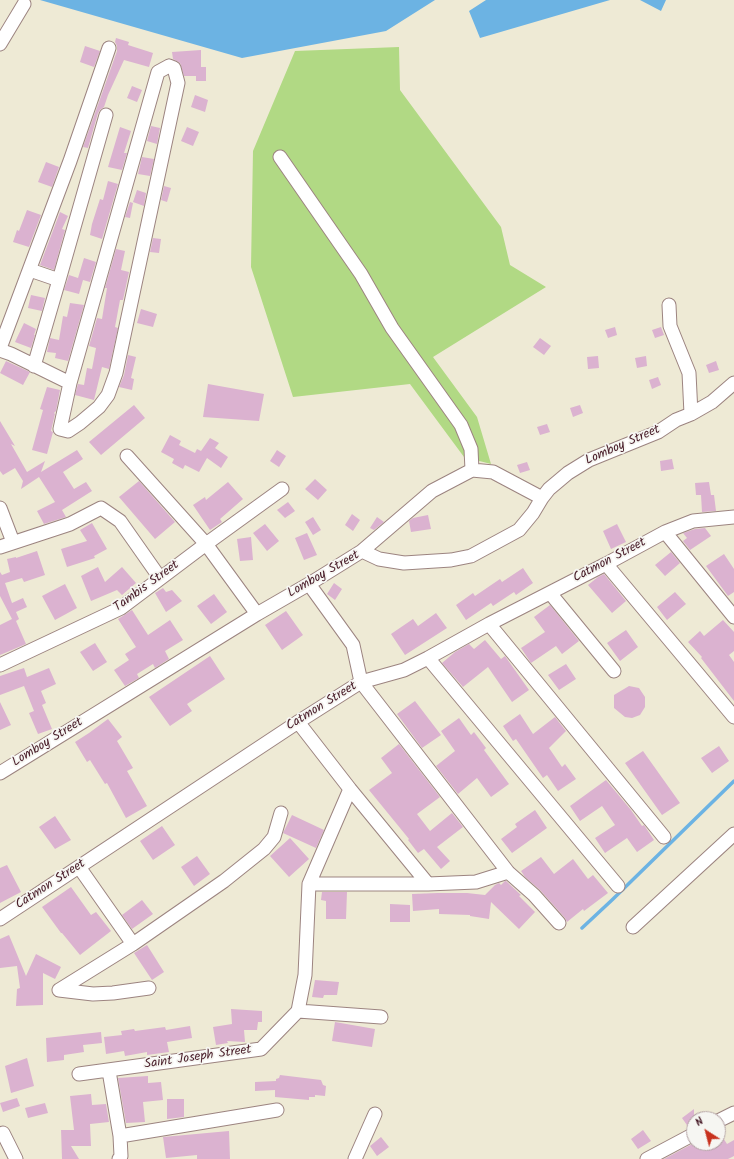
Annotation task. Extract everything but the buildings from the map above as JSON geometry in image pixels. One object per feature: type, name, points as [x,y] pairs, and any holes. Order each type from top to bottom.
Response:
[{"type":"street","points":[[0,44],[24,4]]},
{"type":"street","points":[[70,382],[0,349],[70,161],[109,48]]},
{"type":"street","points":[[169,66],[174,68],[178,83],[116,373],[108,395],[99,408],[80,424],[68,431],[60,428],[70,382],[158,72],[169,66]]},
{"type":"street","points":[[34,366],[106,116]]},
{"type":"street","points":[[280,157],[361,274],[392,328],[461,426],[471,450],[472,470]]},
{"type":"street","points":[[70,161],[91,168]]},
{"type":"street","points":[[30,270],[59,280]]},
{"type":"street","points":[[669,305],[670,326],[689,373],[690,414]]},
{"type":"street","name":"Lomboy Street","points":[[0,773],[362,551],[379,559],[404,563],[451,560],[471,556],[519,530],[534,513],[549,489],[568,473],[589,460],[658,432],[676,420],[712,402],[734,383]]},
{"type":"street","points":[[127,456],[206,544],[257,614]]},
{"type":"street","points":[[362,551],[432,490],[472,470],[493,472],[542,498]]},
{"type":"street","name":"Tambis Street","points":[[0,665],[121,608],[282,489]]},
{"type":"street","points":[[0,508],[13,542]]},
{"type":"street","points":[[0,547],[70,524],[101,508],[120,521],[160,578]]},
{"type":"street","name":"Catmon Street","points":[[0,919],[361,682],[404,670],[665,532],[693,521],[734,517]]},
{"type":"street","points":[[665,532],[734,617]]},
{"type":"street","points":[[606,564],[734,717]]},
{"type":"street","points":[[309,584],[353,645],[361,682],[508,872],[534,895],[559,923]]},
{"type":"street","points":[[550,593],[614,671]]},
{"type":"street","points":[[489,624],[664,838]]},
{"type":"street","points":[[428,658],[618,886]]},
{"type":"street","points":[[298,722],[350,789],[428,884]]},
{"type":"street","points":[[350,789],[309,884],[305,975],[298,1011],[381,1017]]},
{"type":"street","points":[[149,988],[93,994],[59,990],[132,944],[224,881],[264,849],[274,838],[281,813]]},
{"type":"street","points":[[633,927],[734,834]]},
{"type":"street","points":[[80,867],[132,944]]},
{"type":"street","points":[[309,884],[428,884],[476,882],[508,872]]},
{"type":"street","name":"Saint Joseph Street","points":[[79,1074],[261,1050],[298,1011]]},
{"type":"street","points":[[109,1071],[120,1136],[121,1156],[119,1159]]},
{"type":"street","points":[[120,1136],[277,1110]]},
{"type":"street","points":[[355,1159],[374,1114]]},
{"type":"street","points":[[3,1133],[16,1159]]},
{"type":"street","points":[[647,1159],[686,1138]]},
{"type":"green space","points":[[399,47],[400,90],[501,227],[510,265],[546,287],[433,357],[477,417],[491,464],[464,457],[410,384],[293,397],[251,267],[253,151],[295,51]]},
{"type":"water","points":[[40,0],[435,0],[386,31],[242,58]]},
{"type":"water","points":[[486,0],[610,0],[480,38],[469,11]]},
{"type":"water","points":[[640,0],[666,0],[661,11]]},
{"type":"waterway","points":[[582,928],[734,781]]}]
